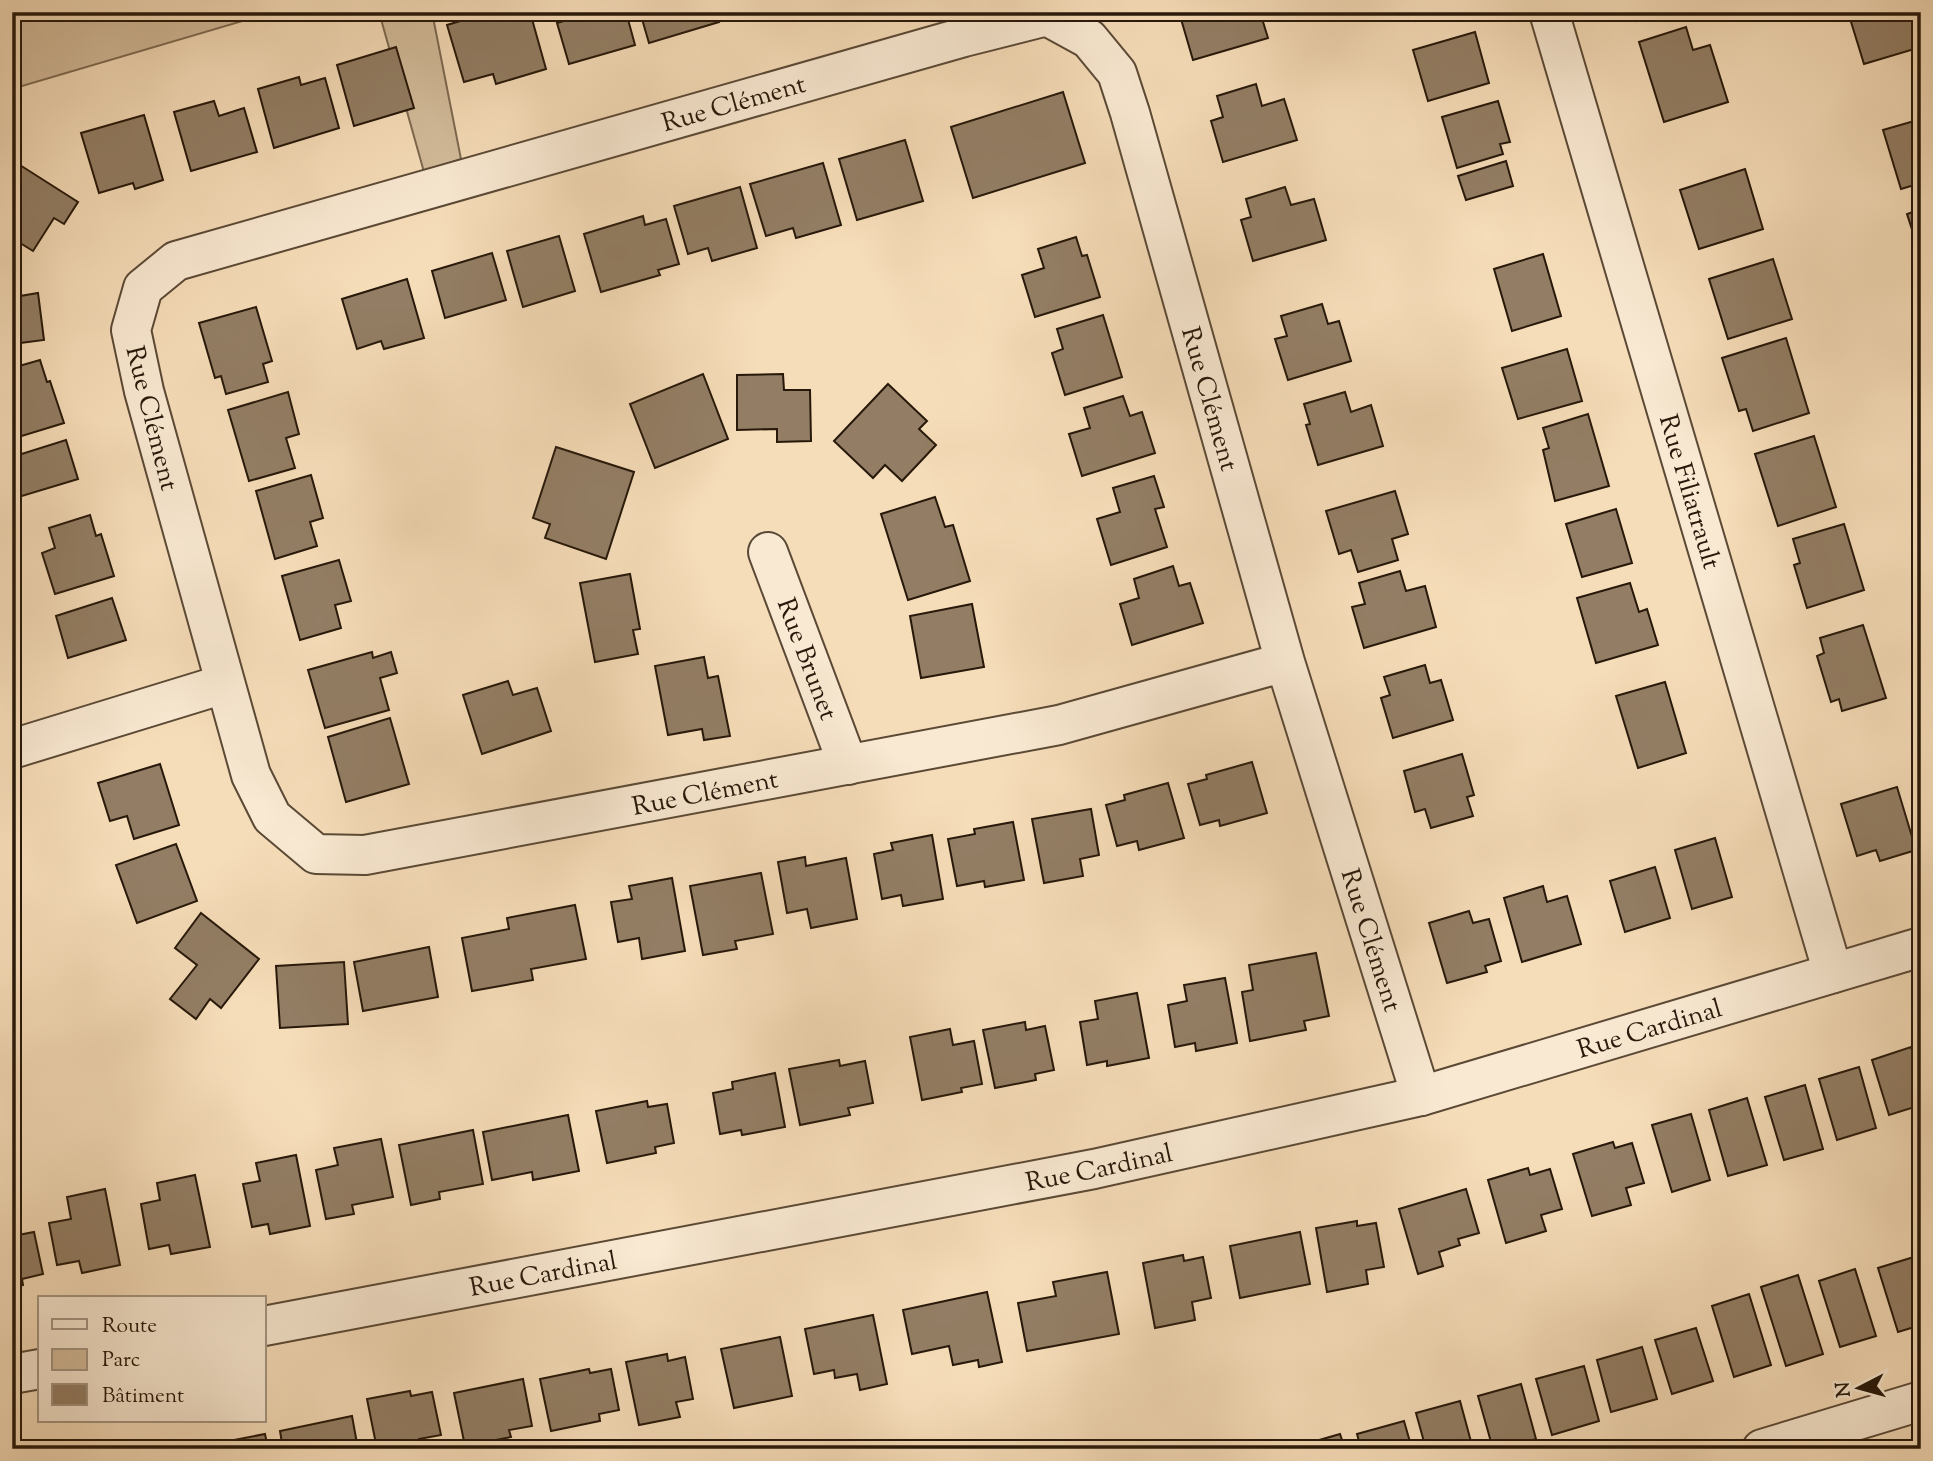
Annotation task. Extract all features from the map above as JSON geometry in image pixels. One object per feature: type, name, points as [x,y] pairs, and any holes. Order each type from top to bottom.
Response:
[{"type":"street","name":"Rue Filiatrault","points":[[1549,12],[1833,973]]},
{"type":"street","name":"Rue Clément","points":[[1285,662],[1059,725],[365,855],[316,854],[272,817],[251,775],[224,684],[131,330],[143,288],[176,261],[964,37],[1047,16],[1089,39],[1116,73],[1285,662],[1421,1096]]},
{"type":"street","name":"Rue Brunet","points":[[768,552],[848,765]]},
{"type":"street","points":[[12,749],[224,684]]},
{"type":"street","name":"Rue Cardinal","points":[[266,1326],[1094,1169],[1421,1096],[1921,947]]},
{"type":"street","points":[[12,1374],[38,1369]]},
{"type":"street","points":[[1762,1449],[1921,1401]]},
{"type":"green space","points":[[12,12],[273,12],[12,89]]},
{"type":"green space","points":[[379,12],[432,12],[461,159],[424,172]]},
{"type":"building","points":[[490,12],[530,12],[546,69],[496,84],[493,74],[464,82],[447,25]]},
{"type":"building","points":[[582,12],[626,12],[635,45],[569,64],[557,23],[583,15]]},
{"type":"building","points":[[640,12],[716,12],[719,22],[649,43]]},
{"type":"building","points":[[1192,12],[1260,12],[1268,38],[1193,60],[1181,19],[1193,16]]},
{"type":"building","points":[[1413,12],[1443,12],[1415,21]]},
{"type":"building","points":[[1633,12],[1665,12],[1636,21]]},
{"type":"building","points":[[1848,12],[1917,12],[1921,25],[1921,47],[1864,64]]},
{"type":"building","points":[[1686,27],[1693,50],[1710,45],[1728,102],[1664,122],[1639,42]]},
{"type":"building","points":[[1475,32],[1489,83],[1428,101],[1413,50]]},
{"type":"building","points":[[396,47],[414,108],[354,126],[337,65]]},
{"type":"building","points":[[299,77],[301,85],[325,78],[339,128],[274,148],[258,89]]},
{"type":"building","points":[[1256,84],[1262,106],[1284,99],[1297,140],[1223,162],[1211,121],[1223,117],[1217,96]]},
{"type":"building","points":[[1063,92],[1085,163],[973,198],[951,127]]},
{"type":"building","points":[[214,101],[219,116],[244,108],[257,152],[191,171],[174,112]]},
{"type":"building","points":[[1498,101],[1510,142],[1500,144],[1503,154],[1457,168],[1442,117]]},
{"type":"building","points":[[144,115],[163,180],[135,189],[133,183],[99,193],[81,133]]},
{"type":"building","points":[[1921,119],[1921,183],[1901,189],[1883,130]]},
{"type":"building","points":[[905,140],[923,201],[857,220],[839,159]]},
{"type":"building","points":[[12,160],[78,202],[64,224],[54,218],[33,251],[12,238]]},
{"type":"building","points":[[1506,161],[1513,186],[1466,200],[1458,176]]},
{"type":"building","points":[[823,163],[841,225],[796,238],[793,228],[766,236],[750,184]]},
{"type":"building","points":[[1745,169],[1763,229],[1699,249],[1680,190]]},
{"type":"building","points":[[740,187],[757,248],[712,261],[708,248],[688,254],[674,206]]},
{"type":"building","points":[[1285,187],[1291,205],[1314,199],[1326,240],[1253,261],[1241,220],[1251,217],[1246,199]]},
{"type":"building","points":[[1921,209],[1921,257],[1907,214]]},
{"type":"building","points":[[643,216],[645,225],[666,219],[679,264],[658,270],[660,275],[601,292],[584,234]]},
{"type":"building","points":[[559,236],[575,291],[523,307],[507,251]]},
{"type":"building","points":[[1076,237],[1082,256],[1087,255],[1100,297],[1035,317],[1022,275],[1044,268],[1038,249]]},
{"type":"building","points":[[492,253],[506,300],[445,318],[432,271]]},
{"type":"building","points":[[1543,254],[1561,316],[1512,331],[1494,269]]},
{"type":"building","points":[[1773,259],[1792,319],[1728,339],[1709,279]]},
{"type":"building","points":[[18,272],[20,296],[38,293],[44,340],[12,344],[12,273]]},
{"type":"building","points":[[407,279],[424,338],[384,349],[381,341],[357,349],[342,299]]},
{"type":"building","points":[[1322,304],[1328,324],[1339,321],[1351,361],[1288,380],[1275,339],[1287,336],[1281,316]]},
{"type":"building","points":[[256,307],[272,361],[263,364],[268,382],[226,394],[221,376],[215,378],[199,323]]},
{"type":"building","points":[[1103,315],[1122,377],[1065,395],[1052,353],[1063,349],[1057,329]]},
{"type":"building","points":[[1786,338],[1809,413],[1753,431],[1746,409],[1739,411],[1722,358]]},
{"type":"building","points":[[1567,349],[1582,401],[1518,419],[1502,368]]},
{"type":"building","points":[[40,360],[64,423],[12,439],[12,368]]},
{"type":"building","points":[[703,374],[728,439],[655,468],[630,404]]},
{"type":"building","points":[[783,374],[784,390],[810,390],[811,441],[777,442],[777,429],[737,430],[737,375]]},
{"type":"building","points":[[888,384],[927,421],[919,429],[936,445],[902,481],[885,465],[873,478],[834,441]]},
{"type":"building","points":[[288,392],[299,434],[286,438],[295,468],[249,481],[228,410]]},
{"type":"building","points":[[1345,392],[1351,412],[1371,405],[1383,446],[1318,465],[1306,425],[1310,424],[1304,404]]},
{"type":"building","points":[[1123,396],[1130,416],[1142,412],[1155,453],[1082,476],[1069,434],[1090,428],[1084,408]]},
{"type":"building","points":[[1588,414],[1609,486],[1555,501],[1543,450],[1549,448],[1543,428]]},
{"type":"building","points":[[1814,436],[1836,507],[1778,526],[1755,454]]},
{"type":"building","points":[[66,440],[78,479],[12,499],[12,457]]},
{"type":"building","points":[[556,447],[634,472],[606,559],[545,538],[550,524],[533,518]]},
{"type":"building","points":[[311,475],[323,518],[310,522],[317,546],[275,559],[256,491]]},
{"type":"building","points":[[1154,476],[1164,507],[1155,509],[1167,547],[1111,565],[1097,519],[1120,512],[1113,488]]},
{"type":"building","points":[[1395,491],[1408,534],[1392,539],[1398,560],[1358,572],[1351,550],[1339,554],[1326,511]]},
{"type":"building","points":[[935,497],[945,527],[953,525],[970,581],[908,600],[881,514]]},
{"type":"building","points":[[1616,509],[1632,563],[1582,577],[1566,524]]},
{"type":"building","points":[[90,515],[96,536],[101,534],[114,576],[55,594],[42,553],[55,548],[49,528]]},
{"type":"building","points":[[1844,524],[1864,590],[1807,608],[1794,565],[1800,563],[1793,539]]},
{"type":"building","points":[[339,560],[351,601],[335,605],[341,628],[300,640],[282,576]]},
{"type":"building","points":[[1173,566],[1179,586],[1190,583],[1203,623],[1132,645],[1120,604],[1139,598],[1134,579]]},
{"type":"building","points":[[1400,571],[1406,591],[1425,586],[1436,627],[1364,648],[1352,607],[1365,604],[1359,583]]},
{"type":"building","points":[[630,574],[640,629],[633,630],[638,654],[595,662],[580,583]]},
{"type":"building","points":[[1630,583],[1639,612],[1647,609],[1658,645],[1596,663],[1577,598]]},
{"type":"building","points":[[112,598],[126,640],[68,658],[56,616]]},
{"type":"building","points":[[972,604],[984,667],[921,678],[910,616]]},
{"type":"building","points":[[1863,625],[1886,698],[1842,711],[1839,699],[1831,702],[1817,656],[1824,653],[1820,638]]},
{"type":"building","points":[[372,652],[373,658],[391,652],[397,673],[380,678],[389,710],[325,728],[308,670]]},
{"type":"building","points":[[704,657],[708,678],[718,676],[730,736],[704,740],[702,729],[668,735],[655,666]]},
{"type":"building","points":[[1425,665],[1430,683],[1441,680],[1453,720],[1393,738],[1381,698],[1390,695],[1384,677]]},
{"type":"building","points":[[508,681],[513,695],[537,688],[551,731],[482,754],[463,695]]},
{"type":"building","points":[[1665,682],[1686,753],[1638,768],[1616,696]]},
{"type":"building","points":[[390,718],[409,784],[346,802],[328,737]]},
{"type":"building","points":[[1462,754],[1474,795],[1467,797],[1473,816],[1431,828],[1425,809],[1415,812],[1404,771]]},
{"type":"building","points":[[1252,762],[1267,813],[1220,826],[1219,820],[1200,825],[1188,784],[1207,779],[1206,775]]},
{"type":"building","points":[[160,764],[179,825],[134,839],[127,816],[110,821],[98,783]]},
{"type":"building","points":[[1168,783],[1184,838],[1139,850],[1137,841],[1117,846],[1106,805],[1125,800],[1124,795]]},
{"type":"building","points":[[1897,787],[1916,850],[1880,861],[1876,850],[1857,856],[1841,804]]},
{"type":"building","points":[[1091,809],[1099,855],[1080,859],[1083,876],[1044,883],[1032,819]]},
{"type":"building","points":[[1013,822],[1024,880],[985,887],[984,881],[957,886],[948,839],[975,834],[974,829]]},
{"type":"building","points":[[932,835],[943,899],[903,906],[901,895],[882,899],[874,854],[893,850],[891,843]]},
{"type":"building","points":[[1715,838],[1732,897],[1692,909],[1675,850]]},
{"type":"building","points":[[176,844],[197,901],[137,923],[116,865]]},
{"type":"building","points":[[805,857],[806,866],[846,858],[857,919],[811,928],[807,909],[787,913],[778,862]]},
{"type":"building","points":[[1655,867],[1670,918],[1625,932],[1610,881]]},
{"type":"building","points":[[761,873],[773,934],[735,941],[737,949],[703,955],[690,886]]},
{"type":"building","points":[[672,878],[685,951],[642,959],[639,938],[618,942],[611,902],[632,899],[629,886]]},
{"type":"building","points":[[1543,886],[1547,902],[1567,896],[1581,944],[1522,962],[1504,898]]},
{"type":"building","points":[[575,905],[586,959],[531,969],[533,980],[472,991],[462,938],[509,929],[507,918]]},
{"type":"building","points":[[1469,911],[1473,923],[1489,919],[1501,961],[1485,966],[1487,972],[1447,983],[1429,923]]},
{"type":"building","points":[[201,913],[259,959],[221,1008],[210,999],[196,1019],[170,999],[197,965],[175,948]]},
{"type":"building","points":[[429,947],[438,997],[363,1011],[354,962]]},
{"type":"building","points":[[1316,953],[1329,1016],[1304,1021],[1306,1030],[1250,1041],[1242,992],[1253,990],[1249,965]]},
{"type":"building","points":[[344,962],[348,1024],[280,1028],[276,966]]},
{"type":"building","points":[[1225,978],[1237,1043],[1196,1051],[1195,1043],[1175,1047],[1168,1005],[1187,1001],[1184,985]]},
{"type":"building","points":[[1137,993],[1149,1058],[1107,1066],[1107,1061],[1087,1065],[1080,1022],[1098,1019],[1095,1001]]},
{"type":"building","points":[[1025,1022],[1026,1030],[1045,1026],[1054,1070],[1035,1074],[1036,1080],[995,1088],[983,1030]]},
{"type":"building","points":[[950,1029],[953,1045],[974,1041],[982,1084],[961,1088],[962,1092],[922,1100],[910,1037]]},
{"type":"building","points":[[1911,1047],[1921,1078],[1921,1105],[1889,1115],[1872,1060]]},
{"type":"building","points":[[12,1051],[21,1106],[12,1108]]},
{"type":"building","points":[[839,1060],[840,1066],[865,1061],[873,1103],[848,1108],[850,1115],[800,1125],[789,1069]]},
{"type":"building","points":[[1859,1067],[1876,1128],[1837,1140],[1819,1079]]},
{"type":"building","points":[[775,1073],[785,1127],[742,1135],[741,1130],[720,1134],[713,1093],[733,1089],[732,1082]]},
{"type":"building","points":[[1805,1085],[1823,1149],[1784,1160],[1765,1097]]},
{"type":"building","points":[[1747,1098],[1767,1165],[1728,1176],[1709,1110]]},
{"type":"building","points":[[647,1101],[648,1107],[667,1104],[674,1143],[655,1147],[656,1153],[607,1163],[596,1111]]},
{"type":"building","points":[[1691,1114],[1710,1180],[1672,1192],[1652,1125]]},
{"type":"building","points":[[568,1115],[579,1171],[533,1180],[532,1172],[492,1180],[483,1132]]},
{"type":"building","points":[[473,1130],[483,1184],[439,1192],[440,1199],[411,1205],[399,1145]]},
{"type":"building","points":[[381,1139],[393,1197],[352,1205],[354,1214],[326,1219],[316,1170],[338,1165],[334,1148]]},
{"type":"building","points":[[1613,1142],[1615,1148],[1632,1143],[1644,1183],[1626,1188],[1631,1205],[1592,1216],[1573,1154]]},
{"type":"building","points":[[296,1155],[310,1226],[270,1234],[268,1224],[252,1227],[243,1184],[260,1181],[256,1163]]},
{"type":"building","points":[[1528,1168],[1530,1175],[1550,1169],[1562,1209],[1541,1215],[1546,1231],[1506,1243],[1488,1180]]},
{"type":"building","points":[[195,1175],[210,1247],[171,1254],[169,1245],[149,1249],[141,1204],[160,1200],[157,1183]]},
{"type":"building","points":[[105,1189],[120,1265],[82,1273],[79,1261],[57,1265],[49,1223],[71,1219],[67,1197]]},
{"type":"building","points":[[1466,1189],[1479,1233],[1458,1239],[1460,1245],[1439,1252],[1443,1266],[1418,1274],[1399,1209]]},
{"type":"building","points":[[1357,1221],[1357,1226],[1376,1223],[1384,1267],[1366,1270],[1368,1284],[1327,1292],[1316,1228]]},
{"type":"building","points":[[12,1231],[13,1236],[34,1232],[43,1274],[22,1279],[23,1285],[12,1288]]},
{"type":"building","points":[[1300,1232],[1310,1284],[1240,1298],[1230,1246]]},
{"type":"building","points":[[1183,1255],[1184,1261],[1203,1257],[1211,1298],[1192,1302],[1195,1320],[1155,1328],[1143,1263]]},
{"type":"building","points":[[1917,1256],[1921,1269],[1921,1325],[1898,1332],[1878,1268]]},
{"type":"building","points":[[1855,1269],[1876,1336],[1840,1347],[1819,1281]]},
{"type":"building","points":[[1107,1272],[1119,1334],[1027,1351],[1018,1303],[1056,1296],[1053,1282]]},
{"type":"building","points":[[1798,1275],[1823,1354],[1786,1366],[1761,1287]]},
{"type":"building","points":[[987,1292],[1002,1362],[979,1367],[978,1360],[953,1365],[949,1346],[912,1354],[903,1310]]},
{"type":"building","points":[[1749,1294],[1771,1365],[1734,1377],[1712,1306]]},
{"type":"building","points":[[873,1315],[887,1384],[860,1390],[857,1374],[835,1378],[834,1370],[814,1374],[805,1329]]},
{"type":"building","points":[[1696,1328],[1713,1381],[1672,1394],[1655,1340]]},
{"type":"building","points":[[780,1337],[792,1396],[734,1408],[721,1349]]},
{"type":"building","points":[[1642,1347],[1657,1399],[1611,1412],[1597,1360]]},
{"type":"building","points":[[667,1354],[668,1361],[685,1357],[693,1399],[676,1402],[680,1417],[639,1425],[626,1362]]},
{"type":"building","points":[[1584,1366],[1599,1421],[1552,1435],[1536,1379]]},
{"type":"building","points":[[589,1369],[590,1373],[611,1369],[619,1410],[599,1414],[600,1421],[551,1431],[540,1379]]},
{"type":"building","points":[[523,1379],[532,1426],[509,1430],[511,1437],[465,1446],[454,1393]]},
{"type":"building","points":[[1521,1384],[1536,1439],[1493,1449],[1478,1396]]},
{"type":"building","points":[[410,1391],[411,1396],[432,1392],[441,1435],[419,1439],[421,1449],[377,1449],[367,1399]]},
{"type":"building","points":[[1460,1401],[1473,1449],[1426,1449],[1416,1413]]},
{"type":"building","points":[[352,1416],[358,1449],[283,1449],[280,1431]]},
{"type":"building","points":[[1404,1421],[1412,1449],[1361,1449],[1357,1434]]},
{"type":"building","points":[[265,1434],[268,1449],[209,1449],[208,1445]]},
{"type":"building","points":[[1340,1434],[1345,1449],[1295,1447]]}]
